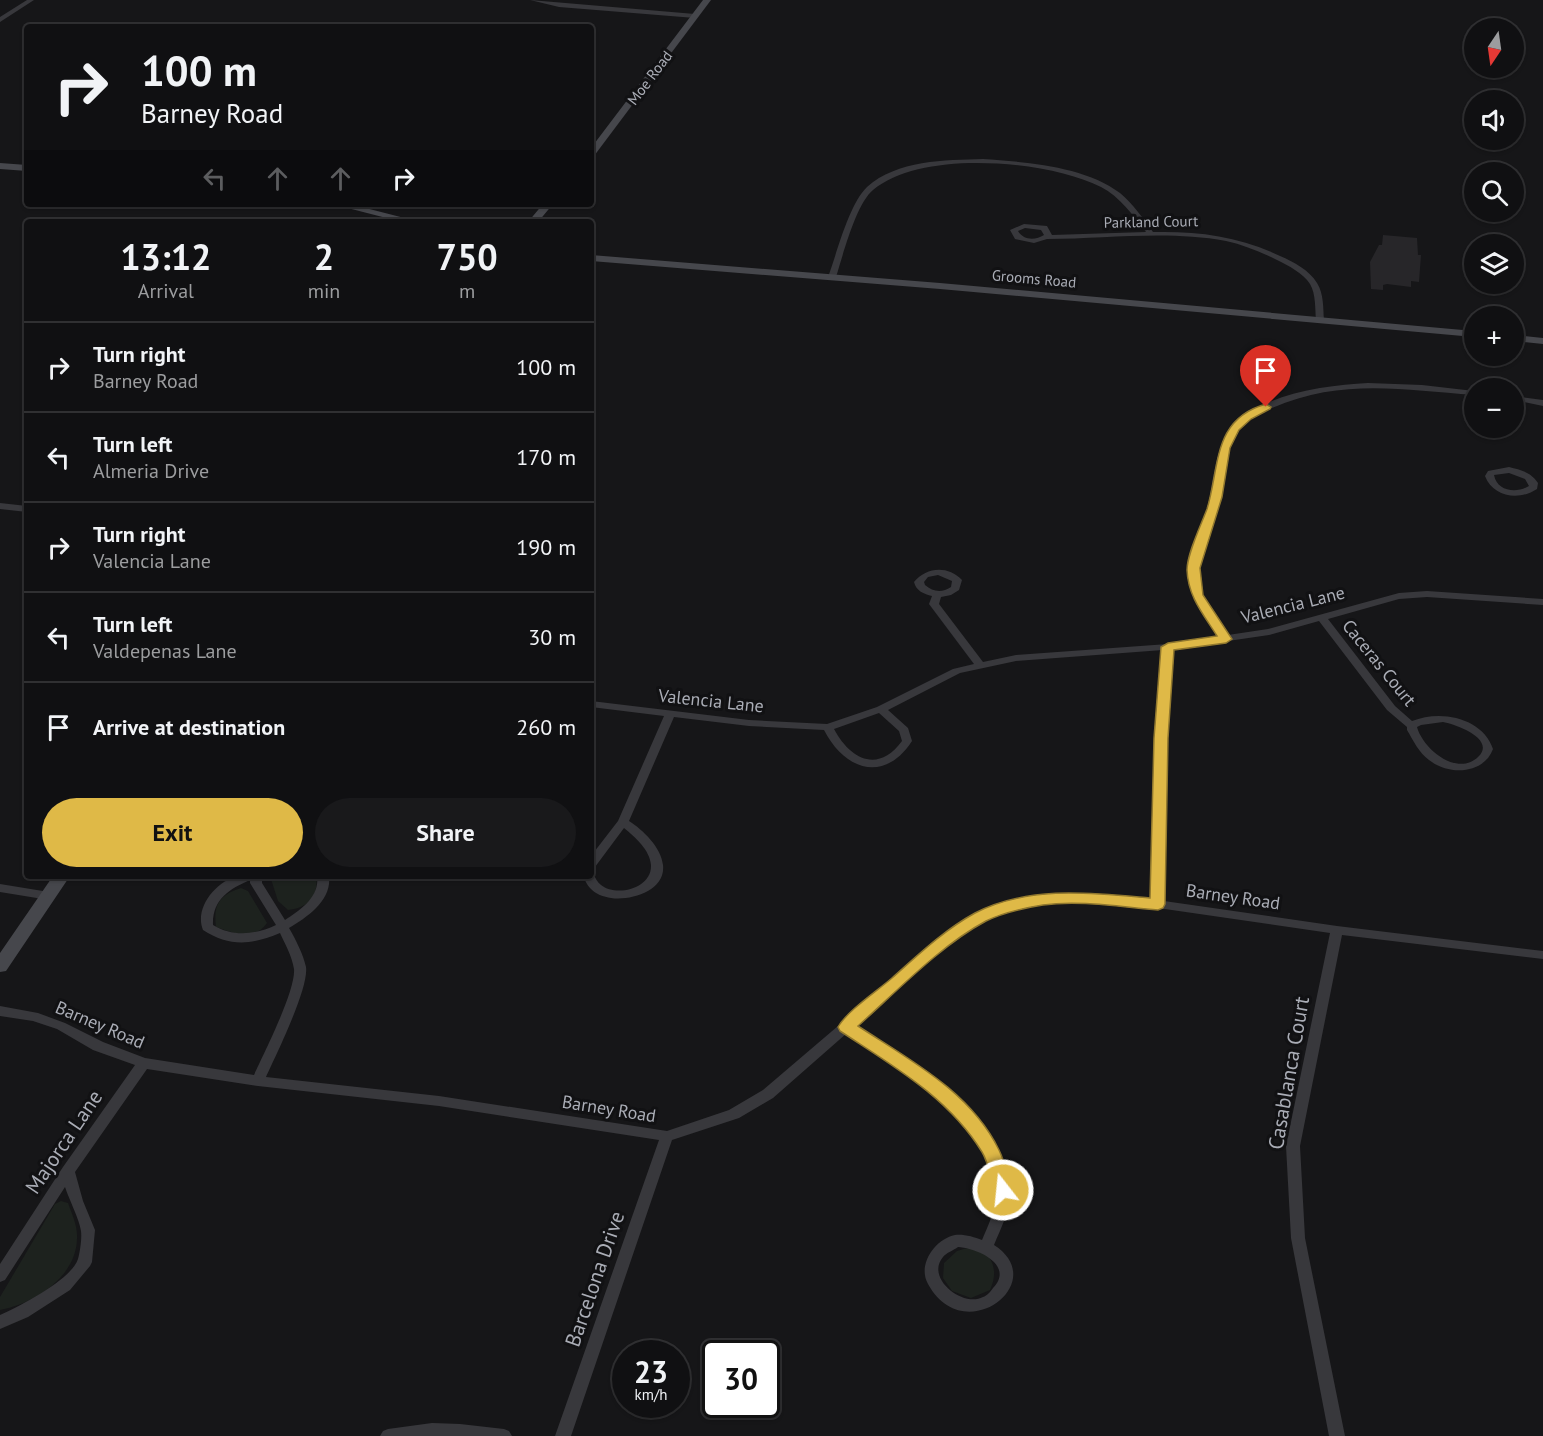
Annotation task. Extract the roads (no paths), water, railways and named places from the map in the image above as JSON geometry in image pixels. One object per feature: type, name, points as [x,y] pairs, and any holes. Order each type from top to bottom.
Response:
[{"type":"street","points":[[0,20],[32,0]]},
{"type":"street","points":[[533,0],[559,5],[695,16]]},
{"type":"street","name":"Moe Road","points":[[594,150],[707,0]]},
{"type":"street","points":[[832,277],[860,202],[869,190],[881,180],[896,174],[947,163],[1012,162],[1072,173],[1103,186],[1123,199],[1150,233]]},
{"type":"street","points":[[0,166],[24,168]]},
{"type":"street","points":[[350,207],[403,219]]},
{"type":"street","points":[[536,219],[546,207]]},
{"type":"street","name":"Parkland Court","points":[[1047,237],[1150,233],[1222,237],[1281,258],[1313,282],[1320,320]]},
{"type":"street","name":"Grooms Road","points":[[594,258],[1464,333]]},
{"type":"street","points":[[1524,339],[1543,340]]},
{"type":"street","points":[[1226,639],[1197,595],[1193,568],[1216,497],[1224,448],[1234,429],[1247,417],[1285,397],[1312,390],[1349,386],[1399,386],[1464,392]]},
{"type":"street","points":[[1524,400],[1543,403]]},
{"type":"street","points":[[1533,480],[1532,490],[1515,493],[1495,487],[1489,480],[1489,476],[1496,471],[1509,470],[1523,473],[1533,480],[1543,478]]},
{"type":"street","points":[[0,506],[24,509]]},
{"type":"street","points":[[937,594],[934,604],[980,665]]},
{"type":"street","name":"Valencia Lane","points":[[594,704],[670,715],[805,728],[828,727],[881,710],[939,678],[980,665],[1017,658],[1168,647],[1226,639],[1269,632],[1386,598],[1427,594],[1543,602]]},
{"type":"street","name":"Caceras Court","points":[[1322,618],[1391,708],[1412,726],[1425,750],[1443,763],[1459,766],[1474,765],[1487,754],[1487,744],[1480,734],[1459,722],[1443,719],[1426,720],[1414,723],[1412,726]]},
{"type":"street","points":[[1158,904],[1161,738],[1168,647]]},
{"type":"street","points":[[828,727],[839,747],[859,762],[881,764],[899,755],[907,741],[904,730],[881,710]]},
{"type":"street","points":[[594,860],[623,822],[670,715]]},
{"type":"street","points":[[589,879],[598,890],[626,895],[642,891],[651,883],[657,867],[655,856],[642,837],[623,822]]},
{"type":"street","points":[[0,966],[60,879]]},
{"type":"street","points":[[243,879],[219,891],[209,905],[206,918],[207,927],[220,935],[242,937],[264,935],[283,928],[316,900],[324,889],[323,879]]},
{"type":"street","points":[[256,879],[256,883],[283,928],[300,971],[296,989],[258,1081]]},
{"type":"street","points":[[0,888],[49,896]]},
{"type":"street","name":"Barney Road","points":[[0,1011],[34,1016],[61,1026],[98,1046],[144,1063],[258,1081],[439,1101],[667,1136],[734,1114],[768,1094],[951,936],[981,917],[1044,899],[1090,899],[1158,904],[1337,930],[1543,955]]},
{"type":"street","name":"Casablanca Court","points":[[1337,930],[1293,1146],[1298,1238],[1337,1436]]},
{"type":"street","points":[[846,1027],[929,1081],[966,1115],[992,1153],[1003,1190],[999,1214],[987,1246]]},
{"type":"street","name":"Majorca Lane","points":[[0,1276],[68,1171],[144,1063]]},
{"type":"street","name":"Barcelona Drive","points":[[563,1436],[667,1136]]},
{"type":"street","points":[[0,1322],[23,1312],[65,1286],[85,1262],[88,1230],[76,1201],[68,1171]]},
{"type":"street","points":[[956,1241],[977,1242],[987,1246],[995,1252],[1005,1269],[1004,1287],[998,1295],[981,1304],[970,1305],[949,1300],[941,1293],[932,1276],[934,1258],[939,1251],[956,1241]]},
{"type":"street","points":[[388,1436],[419,1430],[467,1430],[504,1436]]}]
